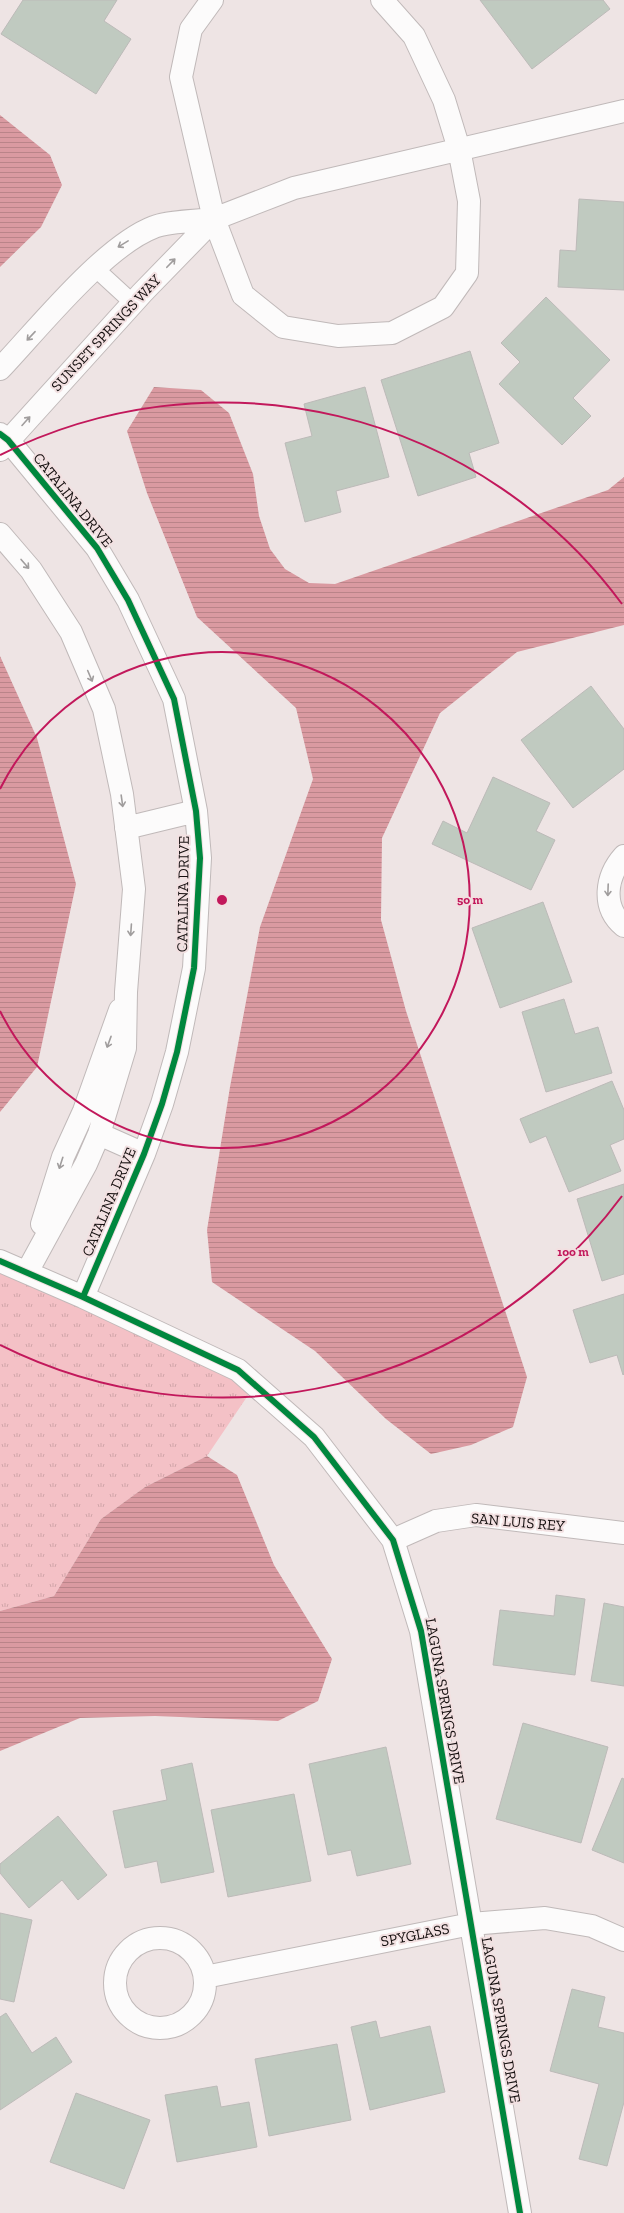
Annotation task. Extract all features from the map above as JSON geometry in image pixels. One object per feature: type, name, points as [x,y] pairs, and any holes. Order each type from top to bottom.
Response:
[{"type":"street","points":[[212,0],[191,30],[181,77],[214,219],[244,295],[283,327],[338,336],[392,333],[443,307],[467,273],[469,201],[459,150],[444,100],[414,36],[382,0]]},
{"type":"street","name":"SUNSET SPRINGS WAY","points":[[0,369],[118,247],[154,226],[214,219],[294,188],[624,111]]},
{"type":"street","name":"SUNSET SPRINGS WAY","points":[[3,441],[214,219]]},
{"type":"street","name":"CATALINA DRIVE","points":[[3,441],[97,548],[128,600],[174,699],[196,811],[200,858],[194,968],[177,1052],[162,1104],[144,1154],[83,1297]]},
{"type":"street","points":[[0,534],[31,570],[71,632],[104,709],[126,828],[134,889],[126,992],[125,1048],[99,1134],[86,1164],[27,1272]]},
{"type":"street","points":[[126,828],[196,811]]},
{"type":"street","points":[[624,856],[614,867],[609,881],[608,895],[611,909],[619,922],[624,926]]},
{"type":"street","points":[[27,1272],[63,1157],[84,1111],[126,992]]},
{"type":"street","points":[[99,1134],[144,1154]]},
{"type":"street","name":"LAGUNA SPRINGS DRIVE","points":[[0,1260],[83,1297],[238,1370],[314,1437],[392,1540],[421,1631],[520,2213]]},
{"type":"street","name":"SAN LUIS REY","points":[[392,1540],[436,1521],[476,1515],[624,1533]]},
{"type":"street","name":"SPYGLASS","points":[[205,1977],[471,1924],[545,1918],[592,1926],[624,1940]]},
{"type":"street","points":[[162,1938],[177,1942],[191,1950],[200,1963],[205,1977],[204,1991],[200,2005],[191,2016],[179,2024],[166,2028],[152,2028],[138,2023],[127,2014],[119,2003],[115,1989],[116,1973],[122,1959],[133,1948],[147,1940],[162,1938]]},
{"type":"lane","points":[[96,269],[133,303]]},
{"type":"green space","points":[[0,1260],[255,1385],[207,1456],[145,1487],[101,1519],[54,1596],[0,1611]]},
{"type":"shaded area","points":[[0,115],[50,155],[62,185],[41,227],[0,267]]},
{"type":"shaded area","points":[[154,387],[201,390],[229,413],[253,474],[259,516],[270,549],[285,569],[309,583],[335,584],[608,490],[624,477],[624,625],[517,652],[440,713],[382,838],[381,920],[406,1011],[527,1377],[513,1427],[471,1445],[431,1454],[386,1419],[315,1351],[212,1282],[207,1230],[230,1087],[260,927],[313,779],[296,708],[197,617],[147,493],[127,431]]},
{"type":"shaded area","points":[[0,656],[37,738],[76,884],[37,1067],[0,1112]]},
{"type":"shaded area","points":[[207,1456],[237,1475],[274,1565],[332,1659],[318,1701],[278,1721],[155,1716],[80,1718],[0,1751],[0,1611],[54,1596],[101,1519],[145,1487]]},
{"type":"building","points":[[23,0],[117,0],[104,21],[131,39],[96,94],[1,34]]},
{"type":"building","points":[[480,0],[603,0],[610,9],[532,69]]},
{"type":"building","points":[[579,199],[624,202],[624,290],[558,287],[560,250],[576,251]]},
{"type":"building","points":[[546,297],[610,360],[573,398],[591,416],[562,445],[499,384],[520,362],[501,343]]},
{"type":"building","points":[[470,351],[499,443],[469,453],[476,477],[418,496],[381,380]]},
{"type":"building","points":[[365,387],[389,477],[336,491],[341,512],[305,522],[285,443],[312,436],[304,404]]},
{"type":"building","points":[[591,686],[624,729],[624,769],[573,808],[521,740]]},
{"type":"building","points":[[493,777],[550,803],[536,831],[555,840],[531,890],[432,844],[443,821],[467,833]]},
{"type":"building","points":[[543,902],[572,982],[500,1008],[472,928]]},
{"type":"building","points":[[564,999],[575,1034],[598,1027],[612,1073],[546,1092],[522,1012]]},
{"type":"building","points":[[612,1081],[624,1110],[624,1139],[610,1145],[621,1171],[569,1192],[546,1136],[530,1143],[520,1119]]},
{"type":"building","points":[[624,1184],[624,1274],[602,1281],[577,1199]]},
{"type":"building","points":[[624,1294],[623,1375],[617,1355],[590,1363],[573,1310]]},
{"type":"building","points":[[556,1595],[585,1599],[575,1675],[493,1665],[500,1610],[554,1616]]},
{"type":"building","points":[[604,1603],[624,1607],[624,1686],[591,1681]]},
{"type":"building","points":[[523,1723],[608,1747],[581,1843],[496,1819]]},
{"type":"building","points":[[386,1747],[411,1864],[357,1876],[351,1850],[328,1855],[309,1764]]},
{"type":"building","points":[[192,1763],[214,1872],[161,1883],[157,1861],[125,1868],[113,1811],[167,1800],[161,1770]]},
{"type":"building","points":[[622,1778],[624,1779],[624,1863],[592,1850]]},
{"type":"building","points":[[294,1794],[311,1881],[228,1897],[211,1810]]},
{"type":"building","points":[[58,1816],[107,1875],[78,1900],[62,1880],[29,1908],[0,1873],[0,1864]]},
{"type":"building","points":[[0,1913],[32,1920],[14,2002],[0,1999]]},
{"type":"building","points":[[572,1989],[605,1997],[598,2027],[624,2033],[624,2102],[607,2166],[579,2159],[599,2084],[550,2071]]},
{"type":"building","points":[[6,2013],[32,2053],[56,2037],[72,2062],[0,2110],[0,2017]]},
{"type":"building","points":[[376,2021],[380,2038],[430,2026],[445,2092],[370,2110],[351,2027]]},
{"type":"building","points":[[337,2044],[351,2120],[269,2136],[255,2059]]},
{"type":"building","points":[[217,2086],[221,2107],[249,2102],[257,2147],[177,2162],[165,2095]]},
{"type":"building","points":[[76,2093],[150,2120],[124,2189],[50,2162]]},
{"type":"cycle path","points":[[0,434],[8,440],[97,548],[128,600],[174,699],[196,811],[200,858],[194,968],[177,1052],[162,1104],[144,1154],[83,1297]]},
{"type":"cycle path","points":[[0,1261],[83,1297],[238,1370],[314,1437],[393,1540],[421,1631],[520,2213]]}]
